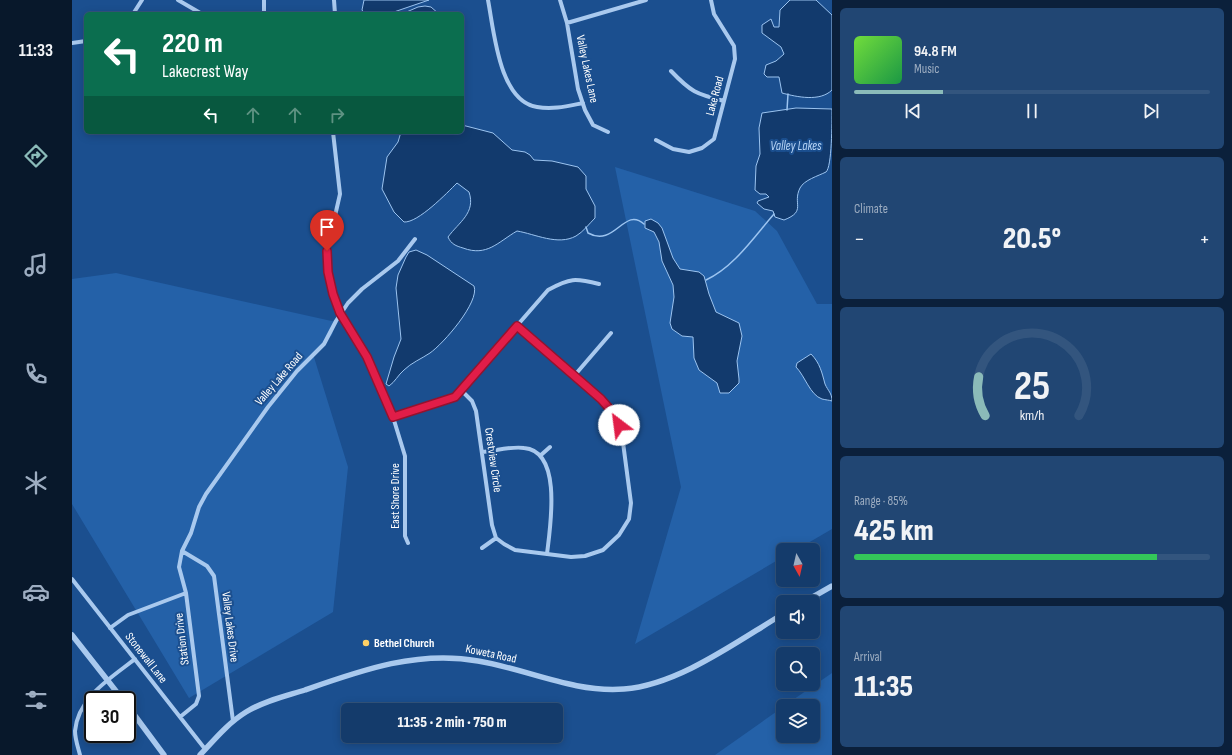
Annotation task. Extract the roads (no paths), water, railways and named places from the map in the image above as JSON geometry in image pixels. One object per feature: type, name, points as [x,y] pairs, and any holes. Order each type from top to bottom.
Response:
[{"type":"street","points":[[135,12],[142,0]]},
{"type":"street","points":[[178,0],[199,12]]},
{"type":"street","points":[[264,0],[264,12]]},
{"type":"street","points":[[334,0],[335,12]]},
{"type":"street","points":[[488,0],[503,72],[509,86],[520,99],[536,107],[558,108],[583,103]]},
{"type":"street","name":"Valley Lakes Lane","points":[[560,0],[567,23],[578,89],[583,103],[593,125],[608,132]]},
{"type":"street","points":[[567,23],[646,0]]},
{"type":"street","name":"Lake Road","points":[[656,140],[673,149],[689,152],[702,148],[714,139],[735,59],[734,46],[714,14],[711,0]]},
{"type":"street","points":[[72,43],[84,41]]},
{"type":"street","points":[[671,71],[687,87],[700,95],[724,101]]},
{"type":"street","name":"East Shore Drive","points":[[333,134],[340,194],[327,251],[328,272],[333,294],[340,313],[367,357],[393,417],[405,456],[405,536],[408,543]]},
{"type":"street","name":"Valley Lake Road","points":[[182,550],[191,533],[199,507],[206,494],[268,407],[297,371],[324,344],[340,313],[362,289],[398,261],[415,239]]},
{"type":"street","points":[[393,417],[455,397],[548,290],[563,282],[578,278],[599,284]]},
{"type":"street","points":[[482,548],[496,538],[515,550],[547,554],[585,556],[603,550],[619,535],[629,518],[631,503],[622,434],[615,415],[601,399],[517,326]]},
{"type":"street","points":[[574,376],[611,333]]},
{"type":"street","name":"Crestview Circle","points":[[461,390],[472,401],[476,411],[492,525],[496,538]]},
{"type":"street","points":[[541,455],[550,447]]},
{"type":"street","points":[[482,452],[525,448],[541,455],[548,467],[552,507],[547,554]]},
{"type":"street","name":"Station Drive","points":[[180,717],[196,704],[199,696],[186,593],[178,567],[182,550]]},
{"type":"street","name":"Valley Lakes Drive","points":[[182,550],[207,566],[214,576],[233,721]]},
{"type":"street","name":"Stonewall Lane","points":[[72,579],[205,749]]},
{"type":"street","points":[[816,595],[832,586]]},
{"type":"street","points":[[110,628],[128,614],[186,593]]},
{"type":"street","name":"Koweta Road","points":[[200,755],[233,721],[260,705],[356,672],[390,663],[424,658],[451,658],[478,661],[566,684],[590,688],[624,689],[658,683],[685,671],[776,618]]},
{"type":"street","points":[[72,635],[116,691]]},
{"type":"street","points":[[80,755],[74,732],[81,709],[97,688],[135,660]]},
{"type":"street","points":[[136,717],[164,755]]},
{"type":"water","points":[[364,0],[429,0],[394,12],[364,12],[362,10]]},
{"type":"water","points":[[790,0],[816,0],[832,15],[832,90],[827,94],[808,98],[782,93],[779,77],[767,77],[764,74],[766,65],[776,61],[784,54],[781,47],[762,33],[762,25],[771,19],[774,27],[779,27],[780,10]]},
{"type":"water","points":[[418,7],[431,7],[437,12],[407,12]]},
{"type":"water","name":"Valley Lakes","points":[[796,108],[832,109],[831,153],[826,172],[808,180],[802,185],[797,198],[797,210],[791,217],[784,220],[775,217],[773,211],[764,209],[757,203],[758,201],[769,197],[766,194],[760,194],[755,190],[756,166],[760,154],[759,128],[762,113]]},
{"type":"water","points":[[464,126],[493,133],[512,150],[525,152],[534,160],[552,161],[578,167],[586,176],[586,189],[595,206],[595,218],[581,232],[569,239],[554,240],[517,231],[498,244],[479,251],[460,247],[454,244],[448,237],[465,217],[470,206],[471,199],[469,192],[457,183],[440,200],[417,218],[404,222],[394,212],[382,189],[387,157],[398,142],[400,134],[464,134]]},
{"type":"water","points":[[651,219],[658,223],[662,228],[673,258],[680,269],[699,272],[704,276],[716,312],[739,323],[742,336],[737,361],[739,383],[729,393],[720,393],[717,383],[699,370],[694,358],[693,337],[682,336],[672,329],[670,323],[674,297],[673,285],[662,261],[659,242],[654,232],[645,228],[645,221]]},
{"type":"water","points":[[416,250],[427,255],[474,286],[474,293],[466,312],[443,341],[430,353],[407,368],[389,386],[386,384],[401,339],[396,288],[398,275],[409,252]]},
{"type":"water","points":[[811,354],[817,361],[832,401],[822,399],[814,394],[796,367],[797,363]]},
{"type":"waterway","points":[[787,110],[788,94]]},
{"type":"waterway","points":[[706,280],[726,267],[735,259],[774,214]]},
{"type":"waterway","points":[[586,227],[588,233],[597,236],[612,232],[631,220],[637,220],[644,224]]},
{"type":"place","name":"Bethel Church","points":[[366,643]]}]
